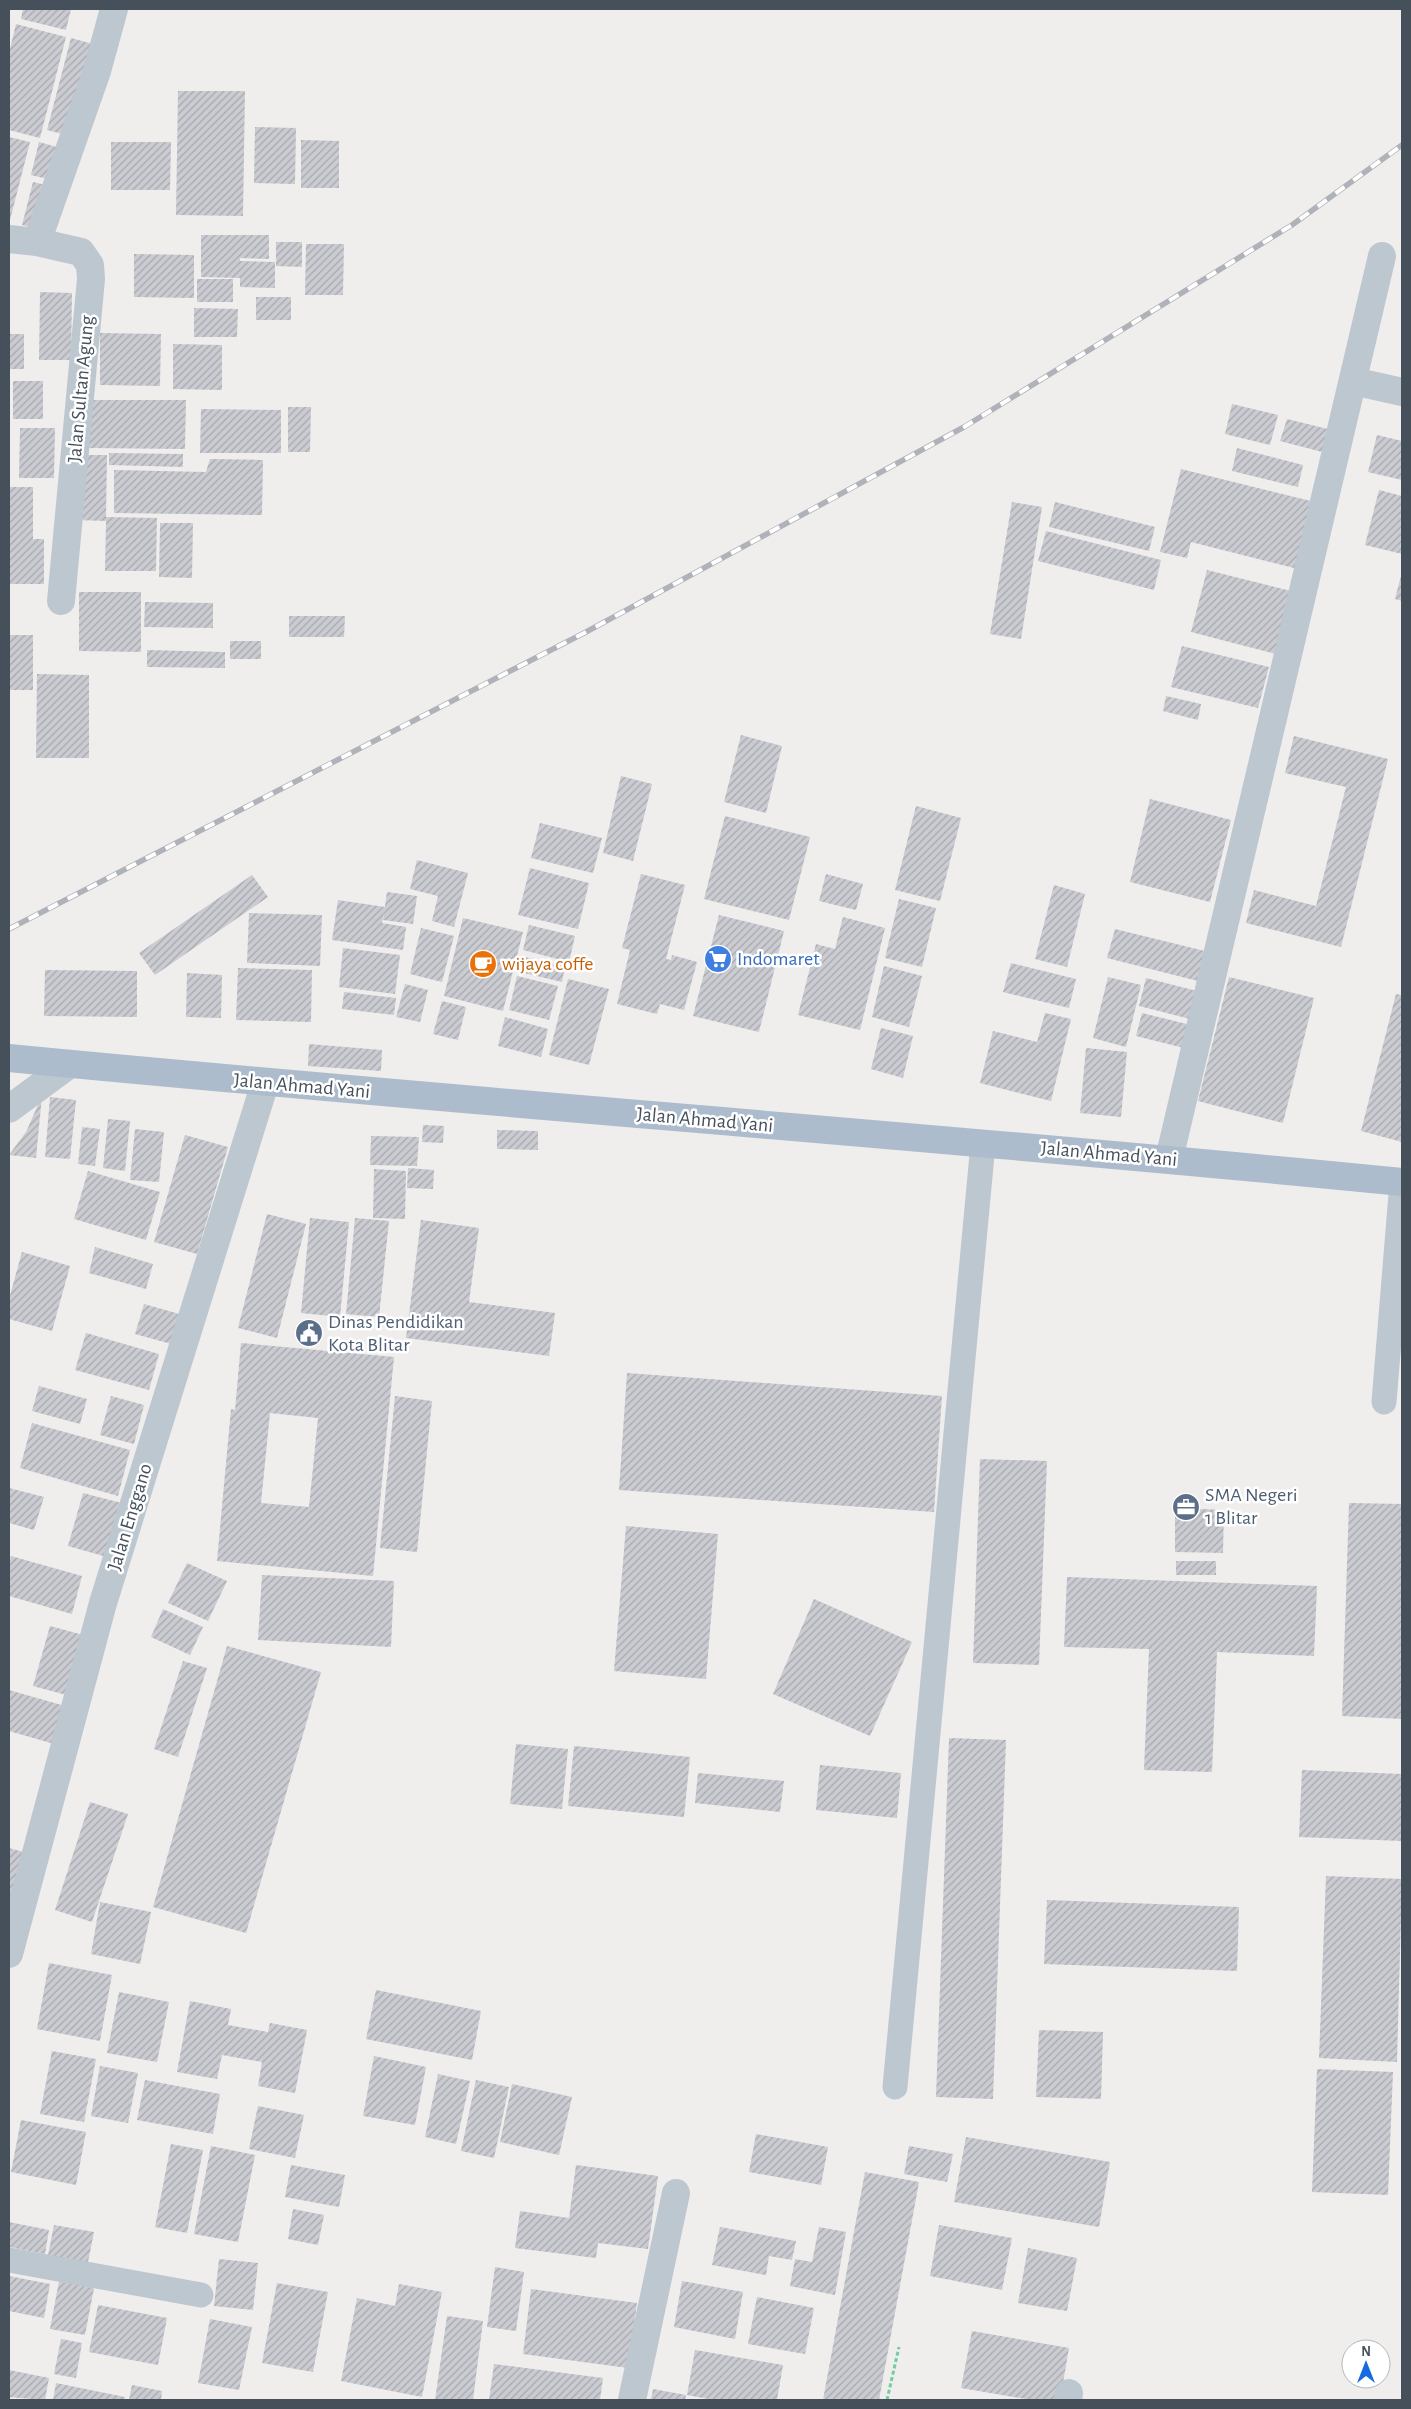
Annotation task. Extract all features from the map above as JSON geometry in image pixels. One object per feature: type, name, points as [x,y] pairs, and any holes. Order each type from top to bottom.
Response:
[{"type":"main road","name":"Jalan Ahmad Yani","points":[[9,1058],[266,1083],[1169,1159],[1402,1182]]},
{"type":"street","points":[[37,242],[97,71],[114,9]]},
{"type":"street","name":"Jalan Sultan Agung","points":[[9,239],[37,242],[81,252],[90,265],[91,279],[61,601]]},
{"type":"street","points":[[1169,1159],[1382,256]]},
{"type":"street","points":[[1353,381],[1402,392]]},
{"type":"street","points":[[9,1109],[70,1064]]},
{"type":"street","name":"Jalan Enggano","points":[[9,1954],[103,1602],[266,1083]]},
{"type":"street","points":[[632,2400],[676,2193]]},
{"type":"lane","points":[[895,2087],[983,1144]]},
{"type":"lane","points":[[1384,1402],[1402,1182]]},
{"type":"lane","points":[[9,2260],[201,2295]]},
{"type":"path","points":[[887,2400],[899,2347]]},
{"type":"building","points":[[23,9],[71,9],[66,30],[21,19]]},
{"type":"building","points":[[16,24],[66,37],[40,138],[9,130],[9,53]]},
{"type":"building","points":[[71,38],[93,44],[70,136],[47,130]]},
{"type":"building","points":[[178,91],[245,91],[243,216],[176,215]]},
{"type":"building","points":[[255,127],[296,128],[295,184],[254,183]]},
{"type":"building","points":[[9,137],[30,142],[9,224]]},
{"type":"building","points":[[301,140],[339,141],[339,188],[301,188]]},
{"type":"building","points":[[39,142],[64,149],[56,181],[31,175]]},
{"type":"building","points":[[111,142],[171,142],[170,190],[111,190]]},
{"type":"building","points":[[33,182],[50,186],[39,229],[22,225]]},
{"type":"building","points":[[201,235],[269,235],[269,259],[240,258],[240,261],[275,262],[275,288],[240,287],[240,278],[201,277]]},
{"type":"building","points":[[276,242],[302,242],[302,267],[276,266]]},
{"type":"building","points":[[306,244],[344,244],[343,295],[305,295]]},
{"type":"building","points":[[134,254],[194,255],[194,298],[134,297]]},
{"type":"building","points":[[197,279],[233,279],[233,302],[197,302]]},
{"type":"building","points":[[40,292],[72,293],[71,360],[39,360]]},
{"type":"building","points":[[256,297],[291,297],[291,320],[256,320]]},
{"type":"building","points":[[194,308],[238,309],[237,337],[194,337]]},
{"type":"building","points":[[100,333],[161,334],[160,386],[100,385]]},
{"type":"building","points":[[9,334],[24,334],[24,369],[9,369]]},
{"type":"building","points":[[173,344],[222,345],[222,390],[173,389]]},
{"type":"building","points":[[13,381],[43,381],[43,419],[13,419]]},
{"type":"building","points":[[89,400],[186,400],[185,449],[88,448]]},
{"type":"building","points":[[1232,404],[1278,415],[1270,445],[1225,434]]},
{"type":"building","points":[[288,407],[311,407],[310,452],[288,452]]},
{"type":"building","points":[[201,409],[281,410],[281,453],[200,453]]},
{"type":"building","points":[[1287,419],[1332,430],[1326,453],[1280,441]]},
{"type":"building","points":[[20,428],[55,428],[54,478],[19,478]]},
{"type":"building","points":[[1377,435],[1402,441],[1402,480],[1368,472]]},
{"type":"building","points":[[1237,448],[1303,465],[1298,487],[1232,471]]},
{"type":"building","points":[[109,453],[183,454],[183,467],[109,465]]},
{"type":"building","points":[[77,455],[107,455],[106,517],[157,518],[156,571],[105,571],[106,521],[77,520]]},
{"type":"building","points":[[210,459],[263,460],[262,515],[114,513],[114,470],[206,472]]},
{"type":"building","points":[[1181,469],[1315,502],[1298,569],[1191,542],[1187,558],[1160,552]]},
{"type":"building","points":[[9,487],[33,487],[33,539],[44,539],[44,584],[9,584]]},
{"type":"building","points":[[1379,490],[1402,496],[1402,554],[1365,545]]},
{"type":"building","points":[[1012,502],[1042,507],[1021,639],[990,634]]},
{"type":"building","points":[[1055,502],[1155,527],[1149,551],[1049,527]]},
{"type":"building","points":[[160,523],[193,523],[192,578],[159,577]]},
{"type":"building","points":[[1046,531],[1161,560],[1154,590],[1038,561]]},
{"type":"building","points":[[1207,570],[1295,592],[1280,655],[1191,632]]},
{"type":"building","points":[[1402,572],[1402,601],[1395,599]]},
{"type":"building","points":[[79,592],[141,592],[141,652],[79,651]]},
{"type":"building","points":[[145,602],[213,603],[213,628],[144,627]]},
{"type":"building","points":[[289,616],[345,616],[344,637],[289,637]]},
{"type":"building","points":[[9,635],[33,635],[33,690],[9,690]]},
{"type":"building","points":[[230,641],[261,641],[261,659],[230,659]]},
{"type":"building","points":[[1182,646],[1269,667],[1258,708],[1171,687]]},
{"type":"building","points":[[147,650],[225,652],[225,668],[147,667]]},
{"type":"building","points":[[37,674],[89,675],[89,758],[36,758]]},
{"type":"building","points":[[1166,696],[1201,704],[1198,720],[1163,711]]},
{"type":"building","points":[[741,735],[782,746],[766,813],[724,802]]},
{"type":"building","points":[[1294,736],[1388,759],[1341,947],[1246,923],[1254,890],[1316,906],[1346,787],[1285,773]]},
{"type":"building","points":[[621,776],[652,784],[633,861],[603,853]]},
{"type":"building","points":[[1150,799],[1231,820],[1210,902],[1130,882]]},
{"type":"building","points":[[916,806],[961,818],[940,901],[895,890]]},
{"type":"building","points":[[725,816],[810,837],[789,920],[704,899]]},
{"type":"building","points":[[540,823],[602,838],[593,873],[531,858]]},
{"type":"building","points":[[417,860],[468,873],[454,927],[432,921],[438,896],[410,889]]},
{"type":"building","points":[[530,868],[589,883],[578,929],[518,915]]},
{"type":"building","points":[[641,874],[685,885],[666,959],[671,960],[672,955],[697,962],[684,1010],[660,1004],[657,1014],[617,1004],[630,950],[622,948]]},
{"type":"building","points":[[826,874],[863,884],[856,910],[819,901]]},
{"type":"building","points":[[252,875],[268,897],[155,975],[139,953]]},
{"type":"building","points":[[1054,885],[1085,894],[1067,967],[1035,959]]},
{"type":"building","points":[[387,892],[417,896],[413,924],[383,920]]},
{"type":"building","points":[[899,899],[936,908],[922,967],[885,958]]},
{"type":"building","points":[[338,900],[385,907],[382,923],[406,927],[403,950],[332,940]]},
{"type":"building","points":[[249,913],[322,915],[320,966],[247,963]]},
{"type":"building","points":[[719,915],[784,931],[759,1032],[693,1016]]},
{"type":"building","points":[[843,917],[885,928],[860,1030],[798,1015],[816,944],[835,949]]},
{"type":"building","name":"wijaya coffe","points":[[463,918],[523,932],[503,1011],[444,996]]},
{"type":"building","points":[[529,925],[575,936],[569,962],[523,950]]},
{"type":"building","points":[[421,928],[454,936],[442,982],[410,974]]},
{"type":"building","points":[[1115,929],[1209,952],[1202,982],[1107,958]]},
{"type":"building","points":[[343,948],[400,955],[395,994],[339,987]]},
{"type":"building","points":[[525,957],[565,966],[562,982],[520,972]]},
{"type":"building","points":[[1011,963],[1076,979],[1069,1008],[1003,992]]},
{"type":"building","points":[[884,966],[922,976],[909,1027],[872,1017]]},
{"type":"building","points":[[238,968],[312,970],[311,1022],[236,1020]]},
{"type":"building","points":[[45,970],[137,971],[137,1017],[44,1016]]},
{"type":"building","points":[[187,973],[222,975],[221,1018],[186,1017]]},
{"type":"building","points":[[517,976],[558,986],[549,1020],[509,1010]]},
{"type":"building","points":[[1108,977],[1141,985],[1126,1047],[1093,1038]]},
{"type":"building","points":[[1229,977],[1314,998],[1283,1123],[1198,1101]]},
{"type":"building","points":[[1146,978],[1201,992],[1194,1020],[1139,1006]]},
{"type":"building","points":[[568,979],[609,989],[589,1065],[549,1055]]},
{"type":"building","points":[[405,984],[428,990],[420,1022],[396,1017]]},
{"type":"building","points":[[344,992],[396,998],[394,1015],[342,1009]]},
{"type":"building","points":[[1396,994],[1402,995],[1402,1142],[1361,1131]]},
{"type":"building","points":[[442,1001],[466,1007],[458,1040],[433,1034]]},
{"type":"building","points":[[1045,1013],[1071,1019],[1051,1101],[980,1083],[993,1031],[1037,1042]]},
{"type":"building","points":[[1142,1013],[1195,1026],[1188,1049],[1136,1036]]},
{"type":"building","points":[[505,1017],[548,1029],[541,1057],[498,1046]]},
{"type":"building","points":[[881,1028],[913,1036],[903,1078],[871,1069]]},
{"type":"building","points":[[309,1044],[382,1050],[381,1071],[308,1066]]},
{"type":"building","points":[[1086,1048],[1127,1052],[1121,1117],[1080,1113]]},
{"type":"building","points":[[42,1096],[36,1158],[9,1155],[26,1132]]},
{"type":"building","points":[[50,1097],[76,1100],[70,1159],[45,1157]]},
{"type":"building","points":[[108,1119],[130,1121],[125,1171],[103,1168]]},
{"type":"building","points":[[423,1125],[444,1126],[443,1143],[422,1142]]},
{"type":"building","points":[[82,1127],[100,1129],[95,1166],[78,1164]]},
{"type":"building","points":[[135,1129],[164,1132],[159,1182],[130,1180]]},
{"type":"building","points":[[497,1130],[538,1131],[538,1150],[497,1149]]},
{"type":"building","points":[[185,1135],[228,1147],[197,1254],[154,1242]]},
{"type":"building","points":[[371,1136],[419,1137],[417,1166],[370,1165]]},
{"type":"building","points":[[408,1168],[434,1170],[433,1189],[407,1188]]},
{"type":"building","points":[[374,1169],[406,1171],[405,1219],[373,1218]]},
{"type":"building","points":[[88,1171],[160,1192],[146,1240],[74,1219]]},
{"type":"building","points":[[267,1214],[306,1224],[277,1338],[238,1328]]},
{"type":"building","points":[[310,1218],[349,1222],[340,1317],[301,1313]]},
{"type":"building","points":[[355,1218],[389,1221],[379,1317],[346,1314]]},
{"type":"building","points":[[421,1220],[479,1228],[469,1302],[555,1313],[549,1356],[406,1338]]},
{"type":"building","points":[[95,1247],[153,1264],[146,1289],[89,1273]]},
{"type":"building","points":[[22,1252],[70,1266],[52,1331],[9,1319],[9,1299]]},
{"type":"building","points":[[144,1304],[190,1317],[182,1347],[135,1334]]},
{"type":"building","points":[[86,1333],[159,1354],[149,1390],[75,1370]]},
{"type":"building","points":[[241,1343],[394,1357],[373,1576],[217,1561],[231,1409],[235,1410]],"holes":[[[270,1413],[318,1418],[309,1507],[261,1503]]]},
{"type":"building","points":[[627,1373],[942,1396],[934,1512],[619,1490]]},
{"type":"building","points":[[39,1386],[87,1399],[80,1424],[32,1411]]},
{"type":"building","points":[[111,1396],[144,1405],[134,1444],[100,1435]]},
{"type":"building","points":[[395,1396],[432,1401],[417,1552],[380,1548]]},
{"type":"building","points":[[32,1423],[130,1450],[118,1496],[20,1468]]},
{"type":"building","points":[[980,1459],[1047,1461],[1039,1665],[973,1663]]},
{"type":"building","points":[[9,1488],[44,1497],[34,1530],[9,1523]]},
{"type":"building","points":[[83,1493],[129,1505],[114,1559],[68,1546]]},
{"type":"building","points":[[1349,1503],[1402,1504],[1402,1719],[1342,1716]]},
{"type":"building","points":[[1175,1508],[1224,1510],[1223,1553],[1175,1552]]},
{"type":"building","points":[[626,1526],[718,1534],[706,1679],[614,1671]]},
{"type":"building","points":[[11,1556],[82,1576],[72,1614],[9,1596],[9,1565]]},
{"type":"building","points":[[1176,1561],[1216,1561],[1216,1575],[1176,1575]]},
{"type":"building","points":[[187,1563],[227,1581],[208,1621],[168,1603]]},
{"type":"building","points":[[262,1575],[394,1581],[391,1647],[258,1640]]},
{"type":"building","points":[[1067,1577],[1317,1586],[1314,1656],[1217,1652],[1212,1772],[1144,1770],[1149,1649],[1064,1647]]},
{"type":"building","points":[[814,1599],[912,1642],[870,1736],[773,1694]]},
{"type":"building","points":[[163,1609],[203,1627],[190,1655],[151,1637]]},
{"type":"building","points":[[50,1626],[87,1636],[70,1696],[33,1686]]},
{"type":"building","points":[[227,1646],[321,1672],[246,1933],[153,1907]]},
{"type":"building","points":[[183,1661],[207,1668],[178,1757],[154,1749]]},
{"type":"building","points":[[9,1690],[72,1708],[61,1746],[9,1731]]},
{"type":"building","points":[[949,1738],[1006,1740],[993,2099],[936,2097]]},
{"type":"building","points":[[516,1744],[568,1749],[562,1809],[510,1804]]},
{"type":"building","points":[[574,1746],[690,1757],[684,1817],[568,1806]]},
{"type":"building","points":[[820,1765],[901,1773],[897,1818],[816,1810]]},
{"type":"building","points":[[1302,1770],[1402,1774],[1402,1841],[1299,1837]]},
{"type":"building","points":[[698,1773],[784,1781],[780,1812],[695,1803]]},
{"type":"building","points":[[90,1802],[128,1814],[92,1922],[55,1910]]},
{"type":"building","points":[[9,1848],[31,1854],[18,1900],[9,1898]]},
{"type":"building","points":[[1326,1876],[1402,1879],[1397,2062],[1319,2058]]},
{"type":"building","points":[[1047,1900],[1239,1907],[1237,1971],[1044,1964]]},
{"type":"building","points":[[100,1902],[151,1912],[140,1964],[91,1954]]},
{"type":"building","points":[[49,1963],[112,1975],[100,2041],[37,2029]]},
{"type":"building","points":[[376,1990],[481,2011],[472,2060],[366,2039]]},
{"type":"building","points":[[119,1992],[169,2002],[157,2062],[107,2053]]},
{"type":"building","points":[[190,2001],[231,2009],[228,2025],[268,2032],[270,2023],[307,2030],[295,2093],[258,2086],[262,2062],[222,2055],[217,2079],[177,2072]]},
{"type":"building","points":[[1039,2030],[1103,2032],[1101,2099],[1036,2097]]},
{"type":"building","points":[[52,2051],[96,2059],[84,2122],[40,2114]]},
{"type":"building","points":[[374,2056],[426,2067],[415,2125],[363,2116]]},
{"type":"building","points":[[100,2066],[138,2073],[128,2123],[91,2116]]},
{"type":"building","points":[[1317,2069],[1393,2072],[1388,2195],[1312,2192]]},
{"type":"building","points":[[438,2074],[470,2081],[456,2144],[425,2137]]},
{"type":"building","points":[[145,2080],[220,2094],[213,2134],[137,2120]]},
{"type":"building","points":[[476,2080],[509,2087],[494,2158],[461,2151]]},
{"type":"building","points":[[512,2084],[572,2097],[559,2155],[500,2142]]},
{"type":"building","points":[[258,2106],[304,2115],[295,2158],[249,2149]]},
{"type":"building","points":[[21,2120],[86,2132],[76,2185],[11,2172]]},
{"type":"building","points":[[756,2134],[828,2147],[821,2185],[749,2172]]},
{"type":"building","points":[[966,2137],[1110,2162],[1099,2227],[954,2202]]},
{"type":"building","points":[[171,2144],[203,2150],[187,2233],[155,2227]]},
{"type":"building","points":[[211,2146],[255,2155],[238,2242],[194,2234]]},
{"type":"building","points":[[909,2146],[953,2154],[947,2182],[904,2174]]},
{"type":"building","points":[[291,2165],[345,2175],[339,2207],[285,2197]]},
{"type":"building","points":[[576,2165],[658,2176],[648,2249],[598,2243],[596,2258],[515,2248],[520,2211],[569,2218]]},
{"type":"building","points":[[865,2172],[919,2182],[879,2400],[823,2400]]},
{"type":"building","points":[[293,2209],[324,2215],[318,2245],[288,2239]]},
{"type":"building","points":[[9,2222],[49,2230],[45,2254],[9,2247]]},
{"type":"building","points":[[54,2225],[94,2232],[87,2267],[47,2260]]},
{"type":"building","points":[[939,2225],[1012,2238],[1002,2290],[930,2276]]},
{"type":"building","points":[[720,2227],[796,2241],[792,2260],[769,2256],[766,2275],[712,2265]]},
{"type":"building","points":[[819,2227],[846,2232],[835,2295],[790,2286],[795,2259],[812,2262]]},
{"type":"building","points":[[1028,2248],[1077,2258],[1067,2311],[1018,2303]]},
{"type":"building","points":[[219,2259],[258,2263],[253,2310],[214,2306]]},
{"type":"building","points":[[495,2267],[524,2272],[516,2331],[487,2327]]},
{"type":"building","points":[[9,2276],[50,2284],[44,2318],[9,2311]]},
{"type":"building","points":[[59,2281],[94,2288],[85,2335],[50,2329]]},
{"type":"building","points":[[682,2281],[743,2292],[735,2339],[674,2327]]},
{"type":"building","points":[[277,2283],[328,2292],[313,2372],[262,2363]]},
{"type":"building","points":[[399,2284],[442,2292],[422,2397],[341,2381],[357,2298],[395,2306]]},
{"type":"building","points":[[531,2289],[637,2303],[628,2368],[523,2354]]},
{"type":"building","points":[[757,2297],[814,2308],[805,2354],[748,2344]]},
{"type":"building","points":[[98,2305],[167,2318],[158,2365],[89,2352]]},
{"type":"building","points":[[447,2316],[483,2321],[473,2400],[435,2400]]},
{"type":"building","points":[[210,2319],[252,2327],[239,2390],[198,2383]]},
{"type":"building","points":[[972,2331],[1069,2348],[1060,2400],[1032,2400],[961,2388]]},
{"type":"building","points":[[61,2339],[82,2343],[76,2378],[54,2374]]},
{"type":"building","points":[[695,2350],[783,2365],[777,2400],[714,2400],[687,2395]]},
{"type":"building","points":[[494,2364],[603,2378],[600,2400],[489,2400]]},
{"type":"building","points":[[9,2370],[49,2378],[45,2400],[9,2397]]},
{"type":"building","points":[[56,2383],[125,2397],[124,2400],[53,2400]]},
{"type":"building","points":[[132,2385],[162,2391],[161,2400],[129,2400]]},
{"type":"building","points":[[653,2389],[686,2395],[685,2400],[651,2400]]},
{"type":"railway","points":[[9,929],[586,632],[964,427],[1292,225],[1402,145]]},
{"type":"place","name":"Indomaret","points":[[718,959]]},
{"type":"place","name":"wijaya coffe","points":[[483,964]]},
{"type":"place","name":"Dinas Pendidikan Kota Blitar","points":[[309,1333]]},
{"type":"place","name":"SMA Negeri 1 Blitar","points":[[1186,1507]]}]
